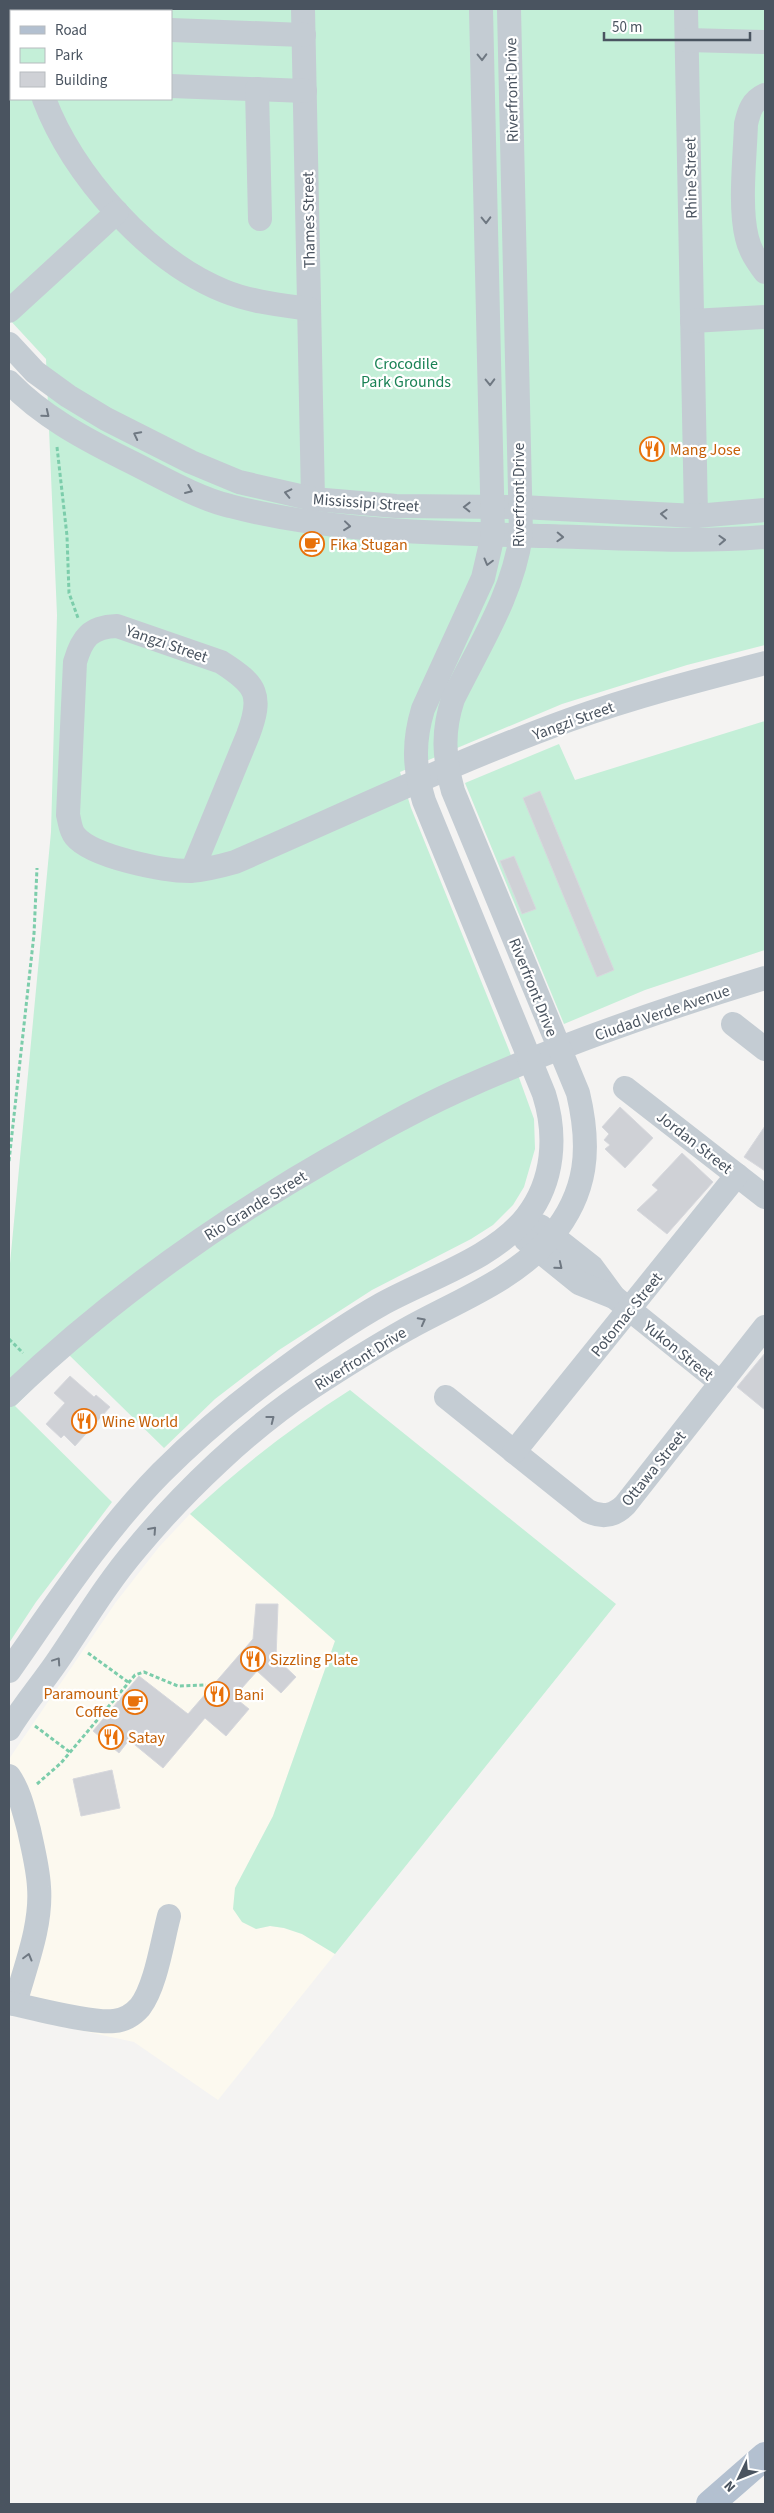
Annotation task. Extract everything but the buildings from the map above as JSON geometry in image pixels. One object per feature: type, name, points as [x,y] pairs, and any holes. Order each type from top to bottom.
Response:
[{"type":"main road","points":[[710,2504],[765,2456]]},
{"type":"street","name":"Thames Street","points":[[303,9],[314,499]]},
{"type":"street","name":"Riverfront Drive","points":[[9,1671],[108,1534],[160,1474],[227,1412],[289,1365],[380,1305],[480,1254],[521,1223],[540,1195],[548,1173],[552,1151],[552,1116],[418,782],[414,761],[415,744],[423,709],[483,578],[493,535],[481,9]]},
{"type":"street","name":"Riverfront Drive","points":[[12,1716],[71,1640],[134,1550],[183,1495],[249,1436],[310,1389],[406,1329],[501,1279],[545,1243],[566,1217],[578,1189],[586,1160],[586,1126],[578,1093],[453,791],[444,751],[448,715],[510,584],[517,563],[521,535],[509,9]]},
{"type":"street","name":"Rhine Street","points":[[686,9],[696,516]]},
{"type":"street","points":[[177,23],[304,35]]},
{"type":"street","points":[[687,40],[765,42]]},
{"type":"street","points":[[172,86],[305,90]]},
{"type":"street","points":[[257,89],[260,219]]},
{"type":"street","points":[[765,95],[758,98],[749,110],[746,124],[744,216],[747,238],[754,257],[765,272]]},
{"type":"street","points":[[44,100],[66,143],[117,212],[148,243],[185,270],[224,292],[261,302],[310,309]]},
{"type":"street","points":[[9,311],[117,212]]},
{"type":"street","points":[[692,321],[765,317]]},
{"type":"street","name":"Mississipi Street","points":[[9,344],[35,372],[68,396],[106,419],[191,462],[239,482],[314,499],[396,506],[521,507],[696,516],[765,510]]},
{"type":"street","name":"Mississipi Street","points":[[9,382],[54,421],[178,485],[228,506],[310,522],[393,531],[690,541],[765,537]]},
{"type":"street","name":"Yangzi Street","points":[[192,871],[248,734],[256,712],[257,699],[250,687],[234,670],[221,662],[117,626],[101,627],[89,635],[80,647],[75,662],[68,814],[70,827],[75,836],[83,843],[125,860],[152,867],[192,871],[236,862],[418,782],[568,721],[611,706],[765,663]]},
{"type":"street","name":"Ciudad Verde Avenue","points":[[531,1060],[648,1014],[765,978]]},
{"type":"street","points":[[733,1024],[765,1049]]},
{"type":"street","name":"Rio Grande Street","points":[[9,1395],[57,1349],[149,1277],[224,1222],[398,1120],[457,1091],[531,1060]]},
{"type":"street","name":"Jordan Street","points":[[625,1088],[765,1197]]},
{"type":"street","name":"Potomac Street","points":[[514,1452],[621,1303],[737,1175]]},
{"type":"street","name":"Yukon Street","points":[[521,1223],[545,1243],[579,1283],[621,1303],[721,1383]]},
{"type":"street","name":"Ottawa Street","points":[[446,1397],[588,1512],[600,1515],[613,1514],[625,1505],[765,1327]]},
{"type":"street","points":[[14,1786],[35,1856],[39,1889],[33,1937],[12,2004],[113,2022],[129,2017],[141,2006],[153,1980],[169,1916]]},
{"type":"path","points":[[54,421],[67,536],[69,593],[72,608],[89,635]]},
{"type":"path","points":[[9,1161],[34,934],[38,868]]},
{"type":"path","points":[[71,1640],[128,1682]]},
{"type":"path","points":[[14,1786],[43,1779],[70,1753],[135,1675],[144,1672],[178,1686],[206,1685]]},
{"type":"path","points":[[12,1716],[70,1753]]},
{"type":"shaded area","points":[[190,1514],[335,1641],[273,1816],[235,1888],[256,1929],[270,1926],[284,1928],[302,1934],[335,1954],[218,2100],[134,2042],[9,2015],[9,1759],[116,1602],[159,1547]]},
{"type":"green space","name":"Crocodile Park Grounds","points":[[765,9],[765,645],[687,665],[562,704],[400,772],[411,808],[509,1050],[534,1119],[535,1149],[524,1187],[513,1205],[493,1225],[471,1239],[372,1290],[279,1350],[215,1399],[164,1448],[68,1354],[15,1406],[112,1502],[36,1602],[9,1643],[9,1274],[51,832],[57,615],[46,359],[9,319],[9,39],[10,100],[172,100],[172,10],[166,10]]},
{"type":"green space","points":[[765,721],[765,950],[645,990],[564,1024],[465,783],[559,744],[575,780]]},
{"type":"green space","points":[[350,1390],[616,1604],[335,1954],[302,1934],[284,1928],[270,1926],[256,1929],[242,1922],[233,1909],[235,1888],[273,1816],[335,1641],[190,1514],[267,1448]]},
{"type":"place","name":"Mang Jose","points":[[652,449]]},
{"type":"place","name":"Fika Stugan","points":[[312,544]]},
{"type":"place","name":"Wine World","points":[[84,1421]]},
{"type":"place","name":"Sizzling Plate","points":[[253,1659]]},
{"type":"place","name":"Bani","points":[[217,1694]]},
{"type":"place","name":"Paramount Coffee","points":[[135,1702]]},
{"type":"place","name":"Satay","points":[[111,1737]]}]
